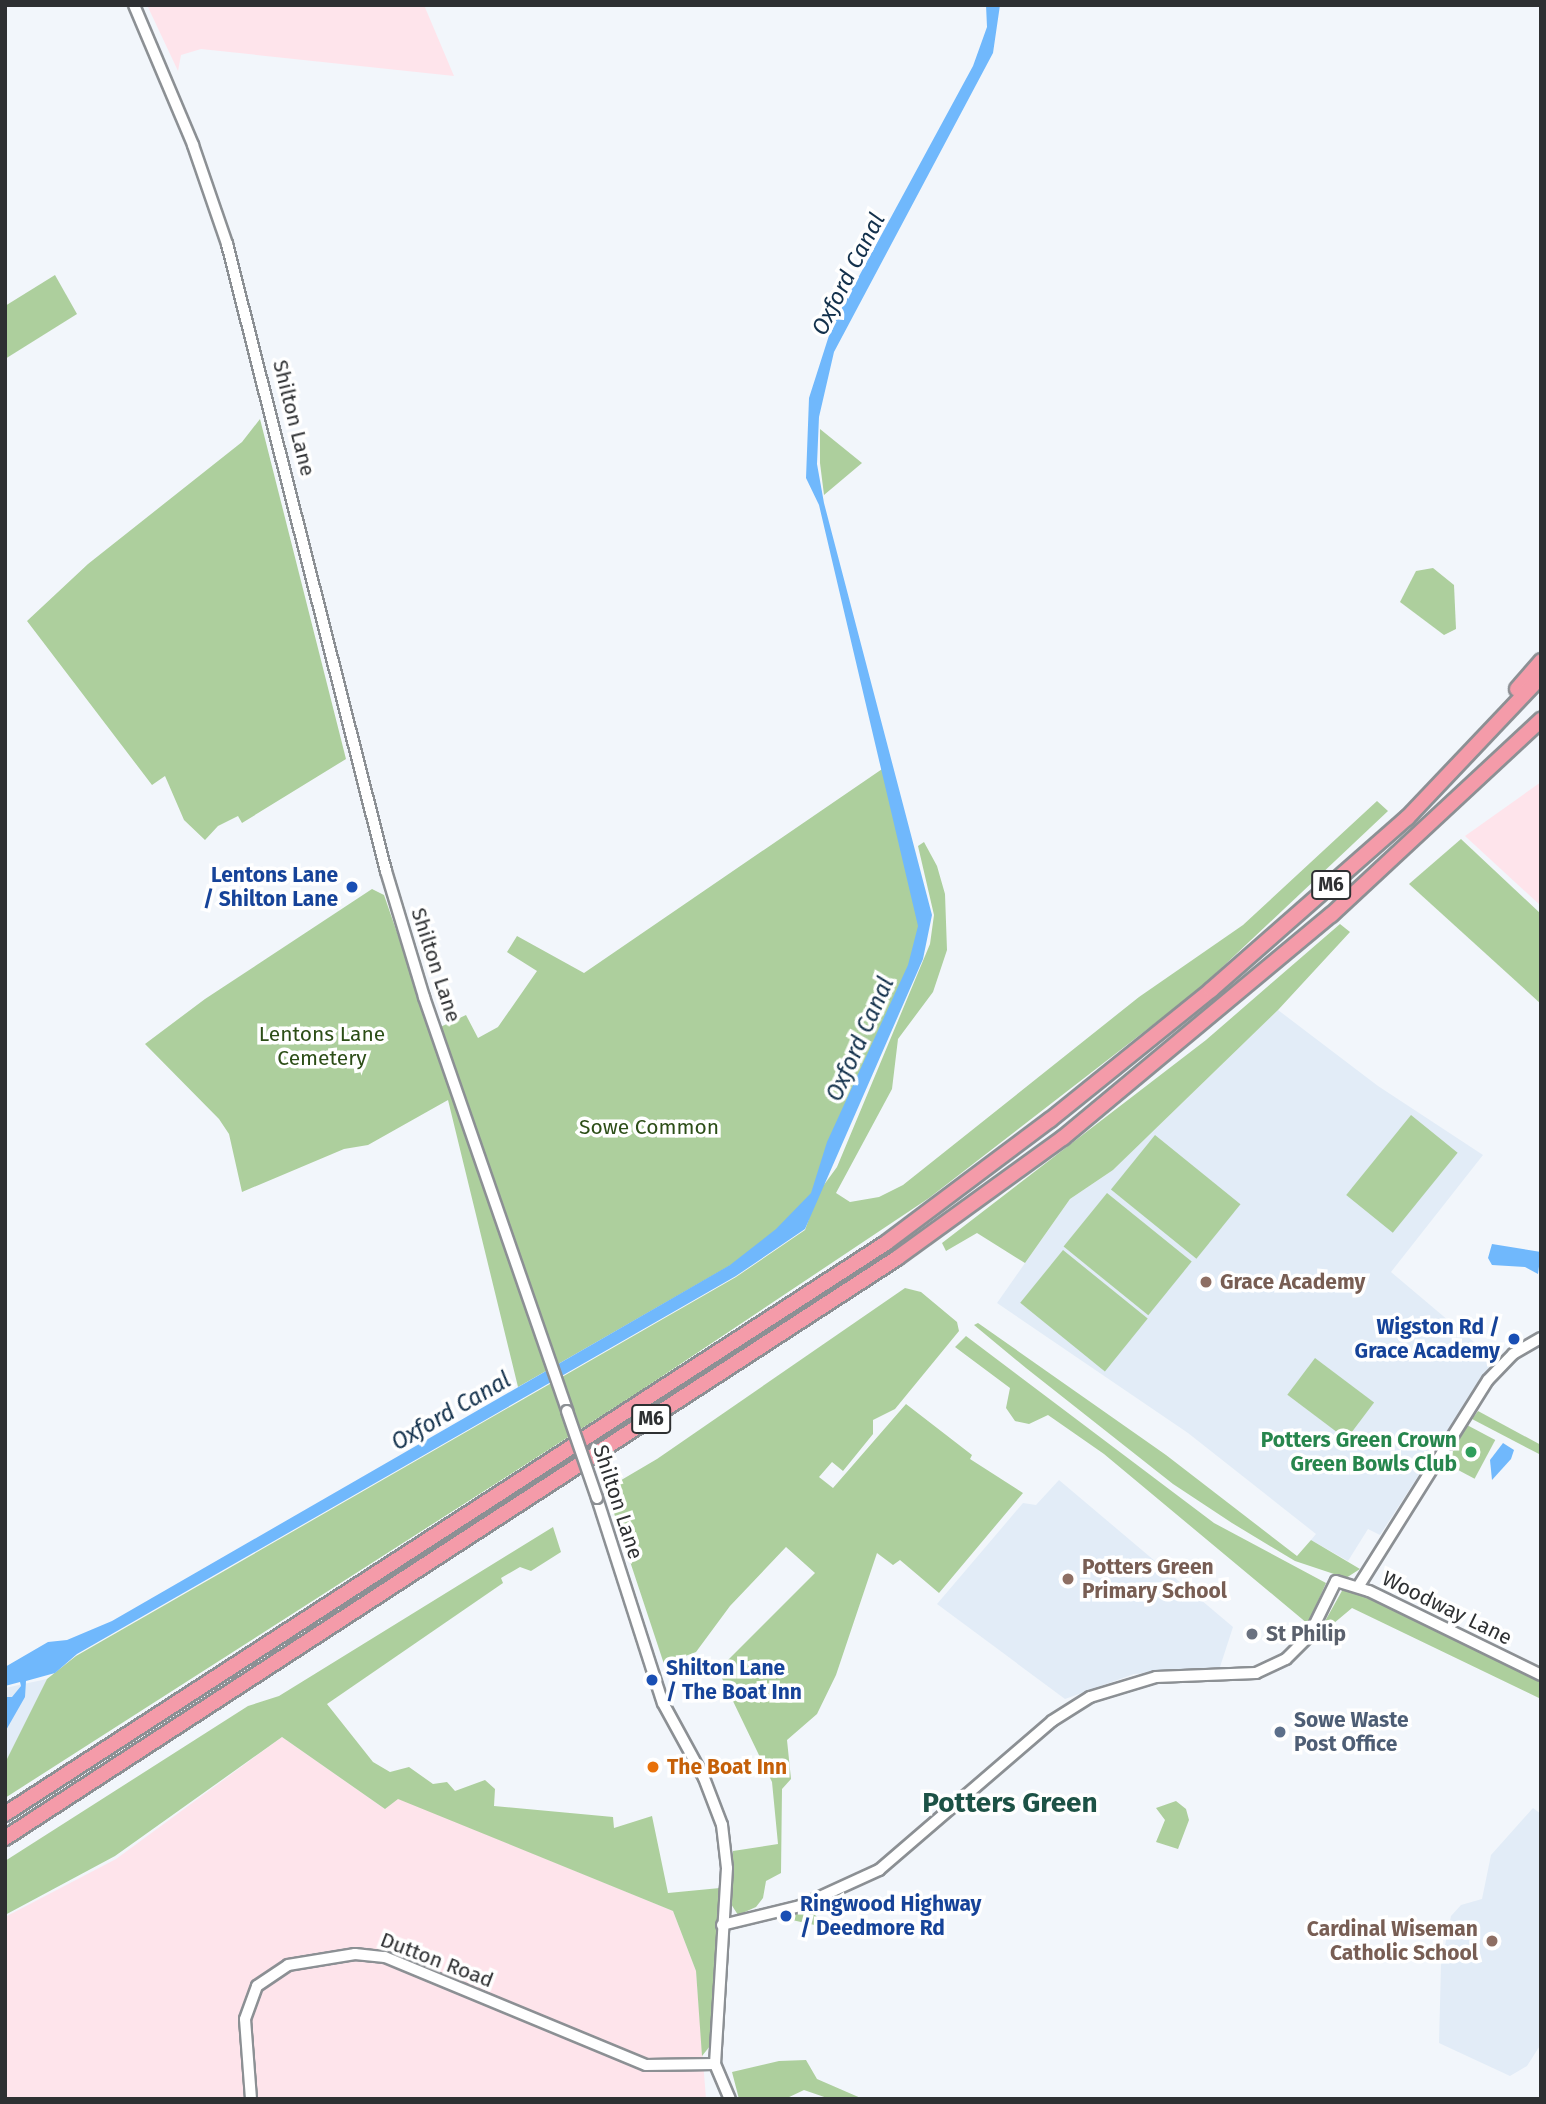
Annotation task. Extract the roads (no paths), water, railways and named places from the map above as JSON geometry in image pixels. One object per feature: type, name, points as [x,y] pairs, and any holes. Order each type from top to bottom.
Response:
[{"type":"highway","points":[[1407,818],[1541,661]]},
{"type":"highway","name":"M6","points":[[5,1814],[886,1243],[1050,1120],[1201,998],[1407,818],[1541,677]]},
{"type":"highway","name":"M6","points":[[5,1838],[897,1258],[1128,1085],[1419,836],[1541,709]]},
{"type":"highway","points":[[1419,836],[1541,720]]},
{"type":"street","name":"Shilton Lane","points":[[134,5],[193,145],[227,244],[384,864],[424,997],[549,1356],[663,1703],[718,1810],[727,1868],[715,2064]]},
{"type":"street","points":[[1357,1587],[1488,1380],[1513,1354],[1541,1338]]},
{"type":"street","name":"Woodway Lane","points":[[722,1925],[800,1906],[879,1870],[1052,1721],[1090,1698],[1156,1677],[1256,1673],[1286,1659],[1309,1636],[1336,1581],[1357,1587],[1541,1675]]},
{"type":"street","name":"Dutton Road","points":[[251,2099],[245,2019],[257,1986],[288,1965],[355,1954],[385,1957],[646,2065],[715,2064]]},
{"type":"street","points":[[715,2064],[730,2099]]},
{"type":"water","points":[[986,5],[1000,5],[993,53],[834,352],[819,417],[817,464],[824,503],[932,915],[923,959],[805,1229],[736,1276],[77,1654],[55,1673],[26,1681],[25,1697],[5,1732],[5,1697],[12,1697],[21,1686],[20,1682],[5,1686],[5,1667],[48,1642],[67,1640],[112,1621],[730,1265],[776,1229],[811,1193],[827,1142],[908,965],[918,926],[819,505],[806,478],[809,398],[832,326],[973,66],[987,27]]},
{"type":"water","points":[[1492,1244],[1541,1252],[1538,1274],[1525,1267],[1492,1265],[1488,1258]]},
{"type":"water","points":[[1503,1443],[1514,1450],[1511,1459],[1492,1480],[1490,1460]]},
{"type":"place","name":"Lentons Lane / Shilton Lane","points":[[352,887]]},
{"type":"place","name":"Grace Academy","points":[[1206,1282]]},
{"type":"place","name":"Wigston Rd / Grace Academy","points":[[1514,1339]]},
{"type":"place","name":"Potters Green Crown Green Bowls Club","points":[[1471,1452]]},
{"type":"place","name":"Potters Green Primary School","points":[[1068,1579]]},
{"type":"place","name":"St Philip","points":[[1252,1634]]},
{"type":"place","name":"Shilton Lane / The Boat Inn","points":[[652,1680]]},
{"type":"place","name":"Sowe Waste Post Office","points":[[1280,1732]]},
{"type":"place","name":"The Boat Inn","points":[[653,1767]]},
{"type":"place","name":"Ringwood Highway / Deedmore Rd","points":[[786,1916]]},
{"type":"place","name":"Cardinal Wiseman Catholic School","points":[[1492,1941]]},
{"type":"district","name":"Potters Green","points":[[1010,1803]]},
{"type":"water label","name":"Oxford Canal","points":[[848,274]]},
{"type":"water label","name":"Oxford Canal","points":[[860,1039]]},
{"type":"water label","name":"Oxford Canal","points":[[451,1411]]},
{"type":"park label","name":"Lentons Lane Cemetery","points":[[322,1046]]},
{"type":"park label","name":"Sowe Common","points":[[649,1127]]}]
